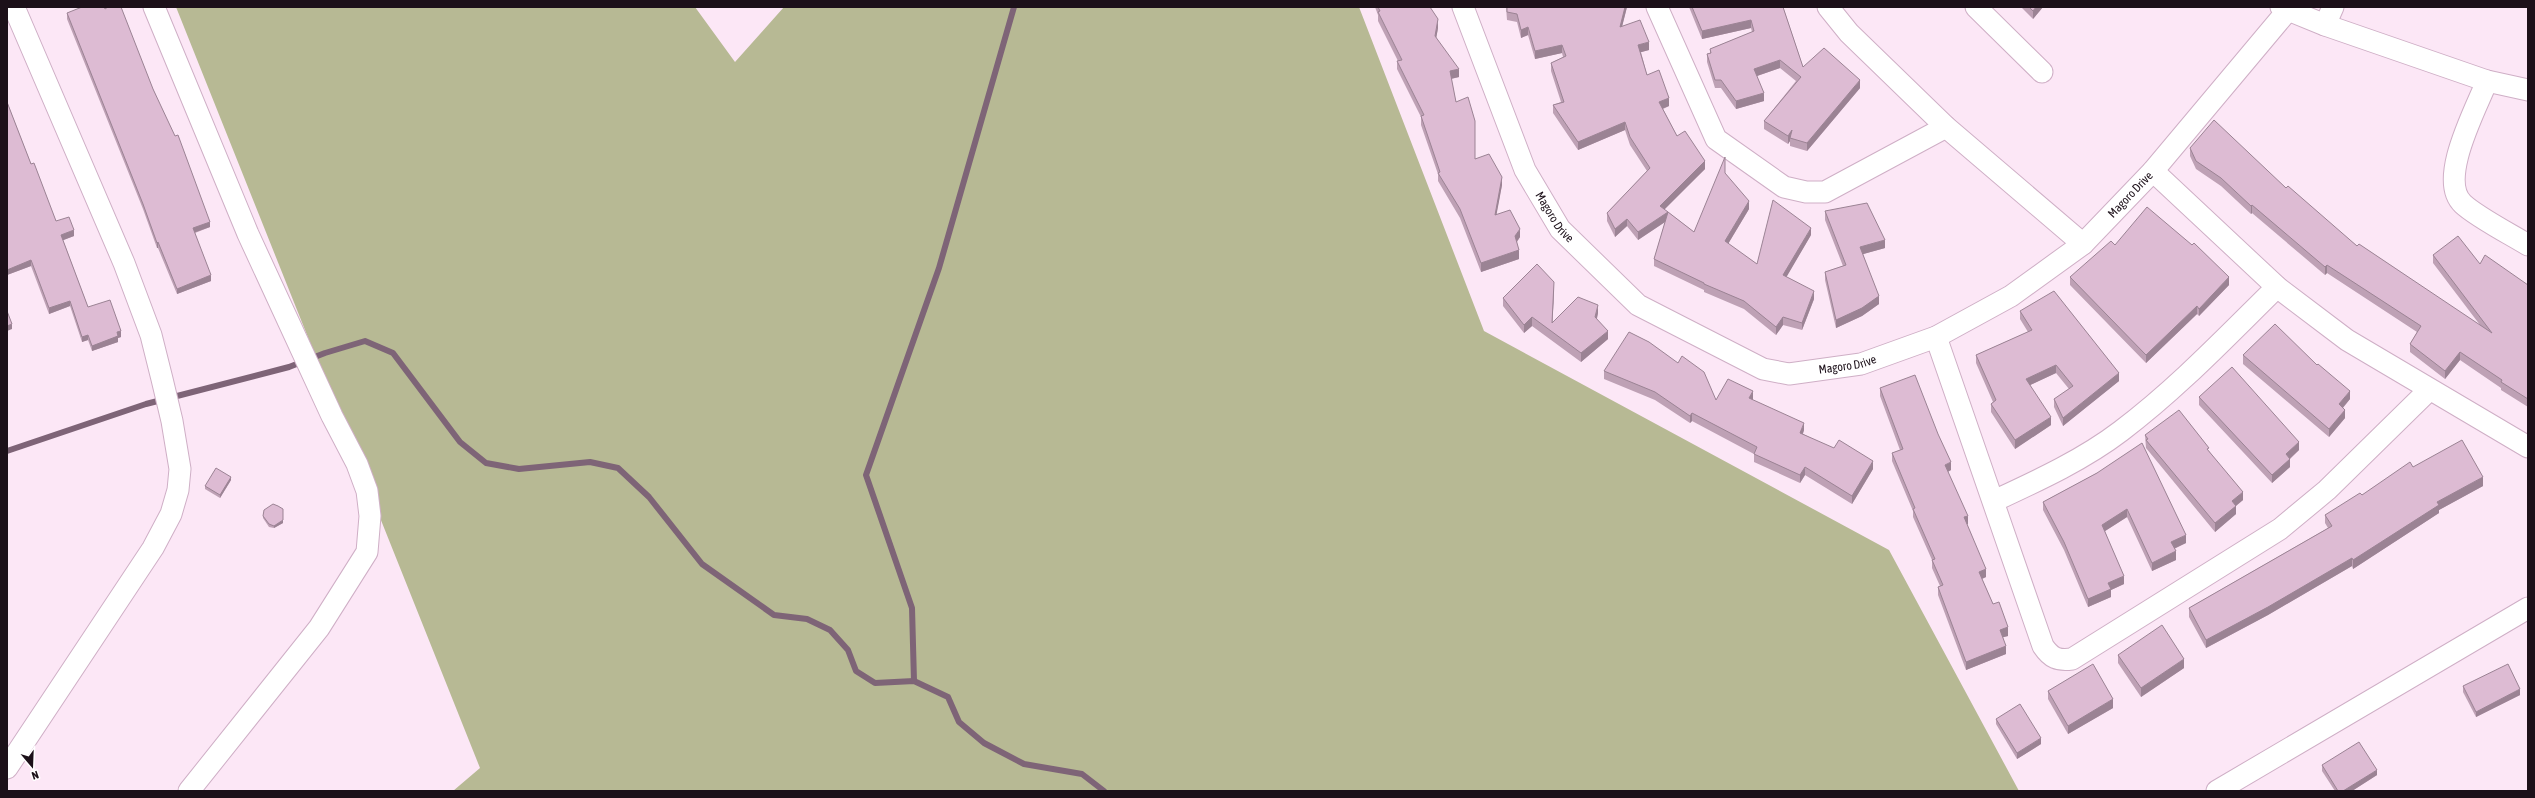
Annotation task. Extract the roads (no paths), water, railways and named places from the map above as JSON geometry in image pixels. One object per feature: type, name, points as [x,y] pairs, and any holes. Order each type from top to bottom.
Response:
[{"type":"street","points":[[7,768],[153,548],[171,514],[178,490],[180,469],[172,421],[151,335],[124,263],[14,7]]},
{"type":"street","points":[[154,7],[248,234],[318,385],[357,464],[367,491],[370,516],[367,552],[320,628],[189,791]]},
{"type":"street","name":"Magoro Drive","points":[[1463,7],[1529,177],[1560,229],[1638,305],[1763,369],[1789,374],[1861,364],[1936,337],[2012,296],[2083,244],[2152,171],[2285,9]]},
{"type":"street","points":[[1658,7],[1716,139],[1784,187],[1806,192],[1825,192],[1946,127]]},
{"type":"street","points":[[1828,7],[1849,33],[1946,127],[2083,244]]},
{"type":"street","points":[[1976,7],[2042,72]]},
{"type":"street","points":[[2285,9],[2329,16],[2487,81],[2528,90]]},
{"type":"street","points":[[2487,81],[2453,167],[2453,182],[2463,204],[2528,245]]},
{"type":"street","points":[[2152,171],[2277,287],[2347,340],[2429,390],[2528,447]]},
{"type":"street","points":[[1994,501],[2073,462],[2120,432],[2188,374],[2277,287]]},
{"type":"street","points":[[1936,337],[2043,646],[2049,655],[2060,661],[2072,659],[2280,530],[2326,490],[2429,390]]},
{"type":"street","points":[[2217,791],[2528,608]]},
{"type":"waterway","points":[[914,681],[912,608],[866,475],[939,268],[1014,7]]},
{"type":"waterway","points":[[7,451],[146,404],[289,367],[325,353],[365,341],[393,353],[460,442],[486,463],[519,469],[590,462],[618,468],[649,497],[702,564],[774,615],[807,619],[830,630],[848,650],[856,671],[875,683],[914,681],[948,697],[959,722],[984,743],[1024,764],[1082,774],[1104,791]]}]
